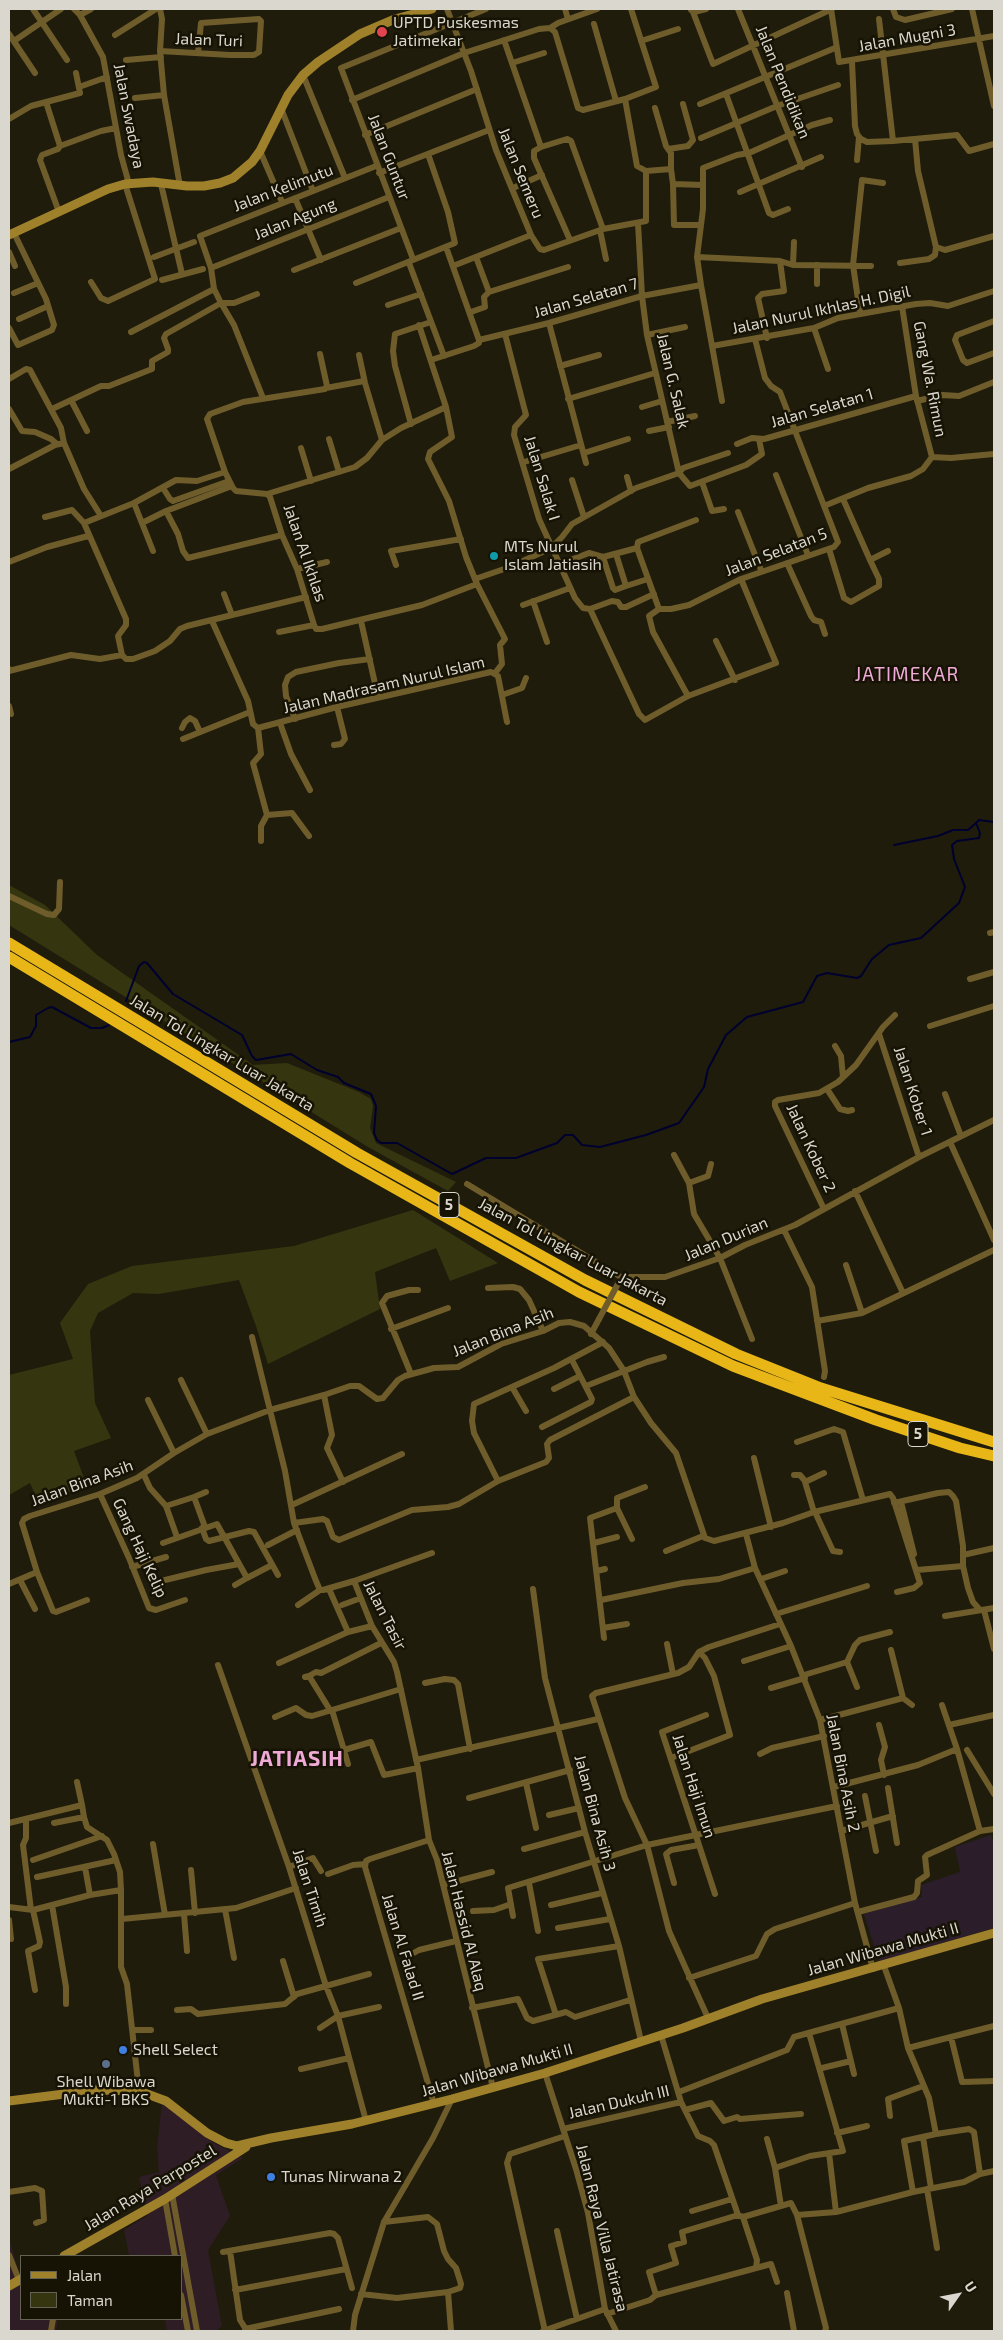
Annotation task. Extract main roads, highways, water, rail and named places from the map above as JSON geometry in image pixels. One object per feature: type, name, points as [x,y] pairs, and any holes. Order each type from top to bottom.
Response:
[{"type":"highway","name":"Jalan Tol Lingkar Luar Jakarta","points":[[9,943],[356,1153],[585,1280],[736,1354],[821,1388],[994,1442]]},
{"type":"highway","name":"Jalan Tol Lingkar Luar Jakarta","points":[[9,958],[115,1020],[324,1148],[579,1292],[733,1366],[876,1420],[960,1448],[994,1456]]},
{"type":"highway","points":[[949,1429],[994,1435]]},
{"type":"highway","points":[[960,1448],[994,1461]]},
{"type":"main road","points":[[12,234],[108,189],[127,184],[180,186],[212,185],[227,181],[244,170],[260,151],[280,108],[303,75],[330,52],[360,34],[396,19],[432,9]]},
{"type":"main road","name":"Jalan Wibawa Mukti II","points":[[9,2101],[96,2090],[139,2091],[166,2101],[207,2133],[226,2143],[237,2146],[250,2144],[272,2138],[366,2121],[493,2088],[661,2035],[762,1999],[884,1966],[994,1933]]},
{"type":"main road","name":"Jalan Raya Parpostel","points":[[66,2255],[168,2196],[250,2144]]},
{"type":"main road","points":[[9,2286],[20,2280]]},
{"type":"waterway","points":[[126,1001],[139,966],[144,962],[147,963],[173,994],[242,1035],[252,1056],[256,1060],[291,1054],[317,1070],[338,1077],[344,1083],[371,1094],[376,1106],[374,1133],[377,1140],[381,1143],[397,1143],[452,1174],[486,1158],[516,1158],[557,1143],[565,1135],[573,1135],[582,1145],[600,1147],[646,1135],[679,1123],[704,1087],[708,1069],[726,1035],[747,1017],[803,1002],[817,976],[827,973],[857,978],[861,976],[872,959],[889,945],[921,938],[959,903],[965,887],[954,859],[952,845],[957,841],[979,838],[980,833],[976,823],[979,820],[994,822]]},
{"type":"waterway","points":[[894,845],[938,836],[953,830],[968,830],[976,823]]},
{"type":"waterway","points":[[9,1042],[30,1037],[36,1026],[36,1015],[52,1007],[91,1028],[102,1028],[109,1025]]},
{"type":"place","name":"UPTD Puskesmas Jatimekar","points":[[382,32]]},
{"type":"place","name":"MTs Nurul Islam Jatiasih","points":[[494,556]]},
{"type":"place","name":"Shell Select","points":[[123,2050]]},
{"type":"place","name":"Shell Wibawa Mukti-1 BKS","points":[[106,2064]]},
{"type":"place","name":"Tunas Nirwana 2","points":[[271,2177]]},
{"type":"district","name":"JATIMEKAR","points":[[907,675]]},
{"type":"district","name":"JATIASIH","points":[[297,1759]]}]
